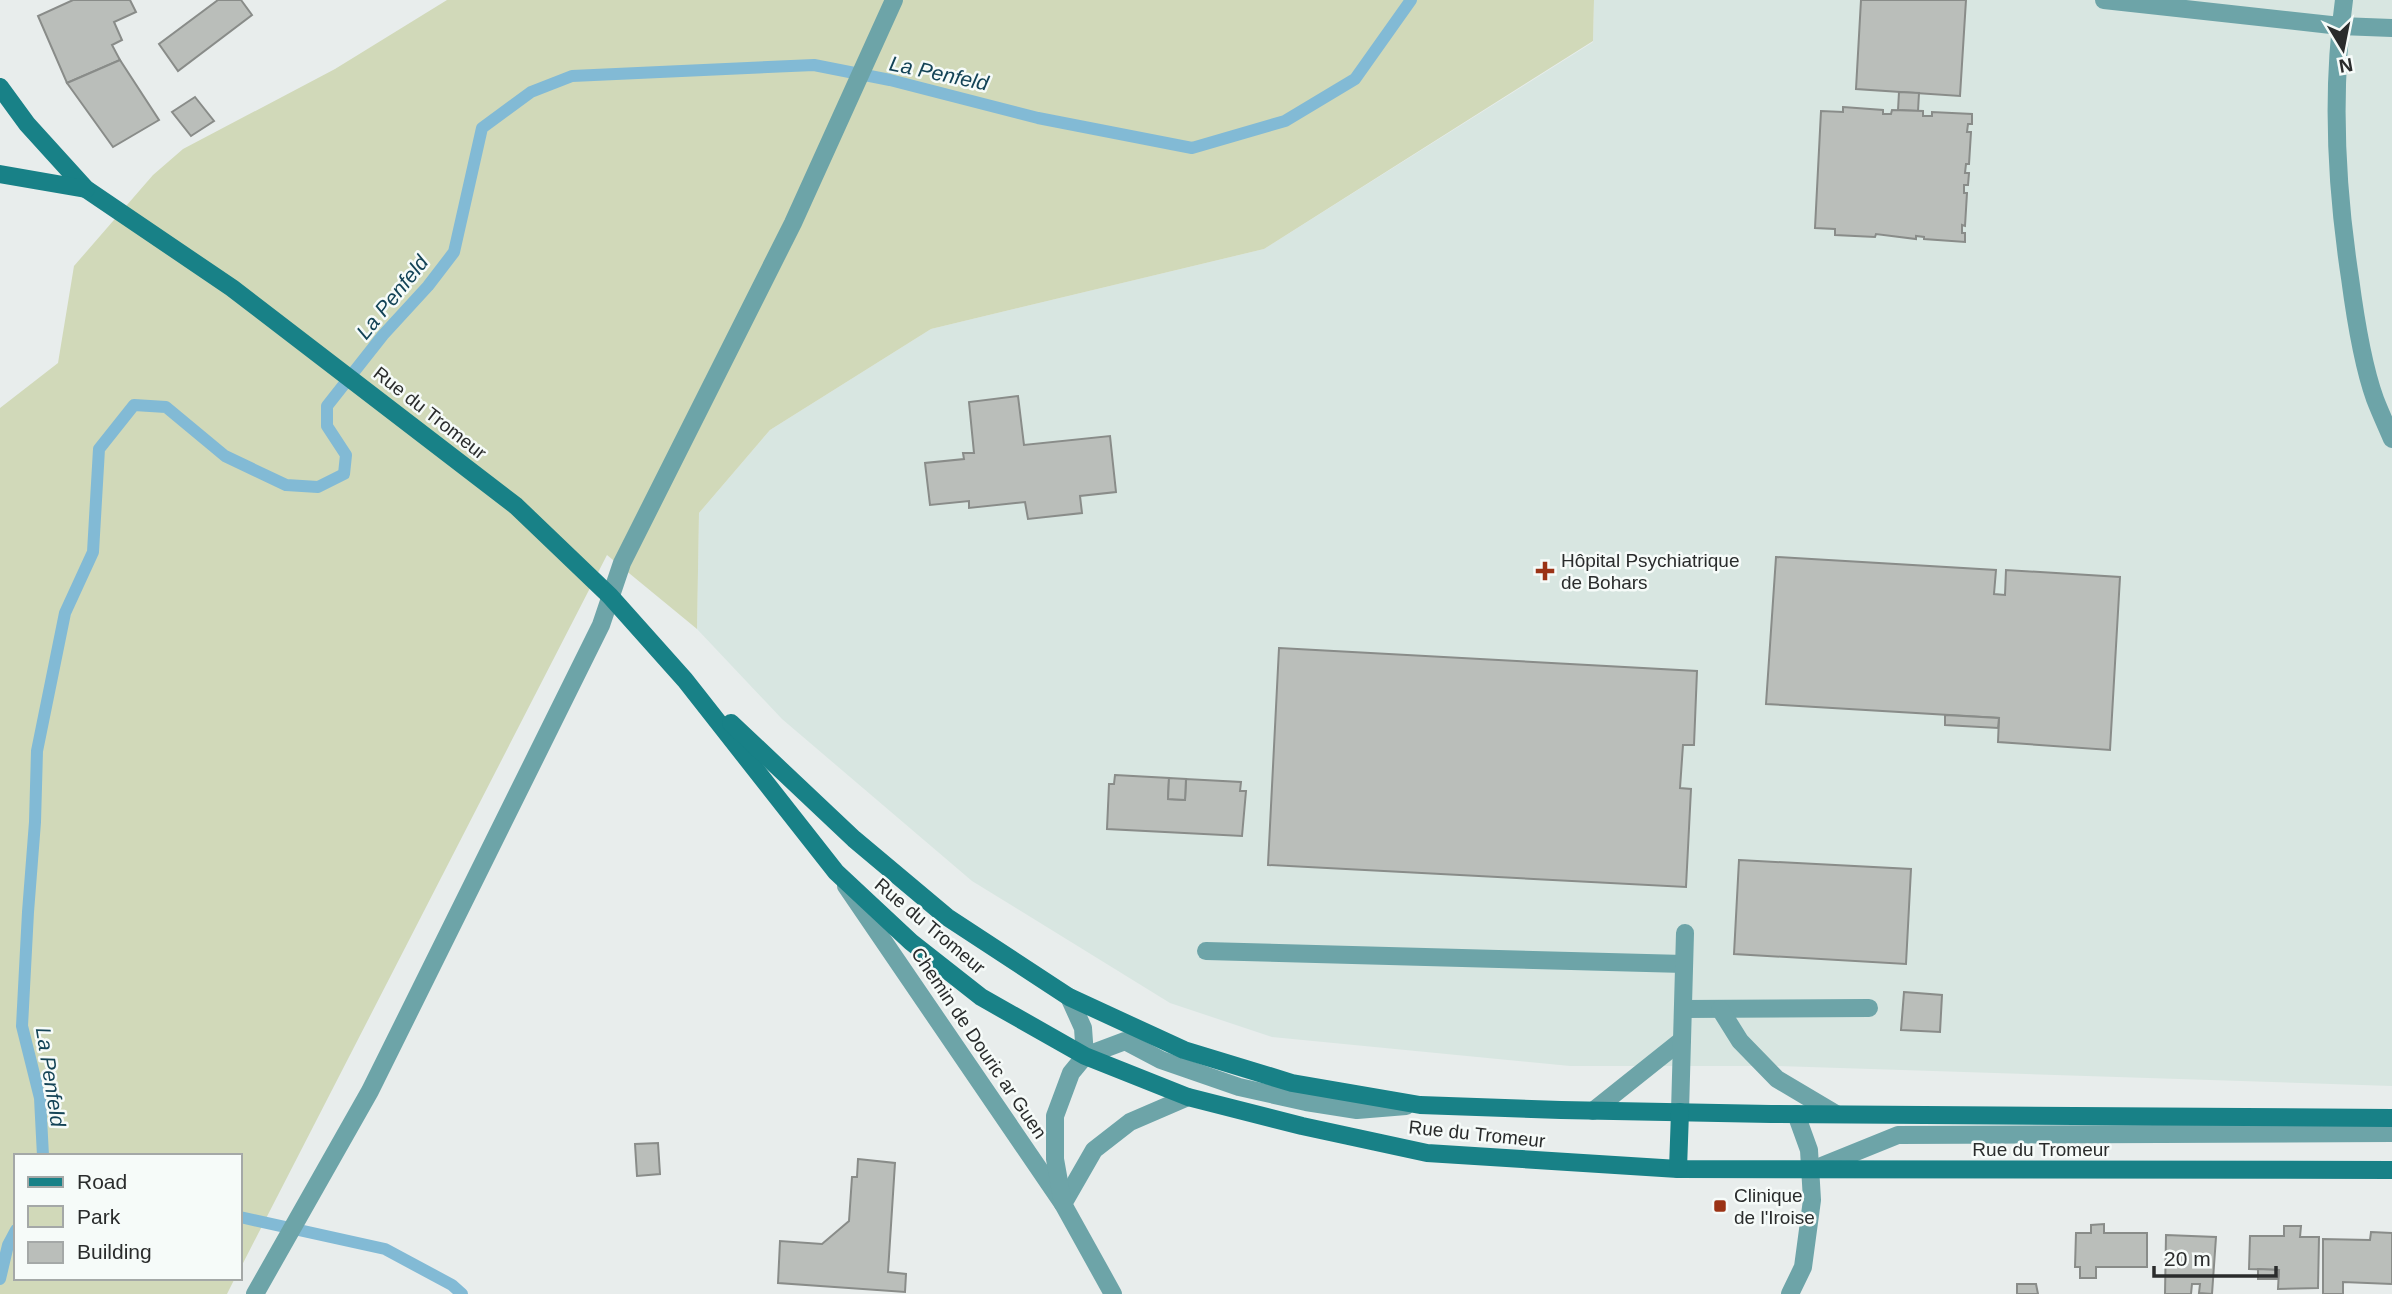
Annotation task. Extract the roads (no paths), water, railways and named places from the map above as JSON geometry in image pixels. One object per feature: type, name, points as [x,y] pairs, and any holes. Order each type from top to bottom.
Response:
[{"type":"main road","name":"Rue du Tromeur","points":[[0,86],[27,124],[86,189],[232,288],[516,506],[610,596],[685,680],[836,872],[911,942],[981,997],[1085,1056],[1188,1097],[1302,1126],[1427,1153],[1678,1169],[2392,1170]]},
{"type":"main road","name":"Rue du Tromeur","points":[[0,174],[86,189]]},
{"type":"main road","name":"Rue du Tromeur","points":[[685,680],[853,839],[947,917],[1069,997],[1184,1050],[1292,1083],[1420,1105],[1593,1111],[2392,1118]]},
{"type":"main road","points":[[1678,1169],[1680,1112]]},
{"type":"street","points":[[2104,0],[2340,26],[2392,29]]},
{"type":"street","points":[[2344,0],[2340,26],[2335,136],[2343,230],[2355,314],[2374,397],[2392,439]]},
{"type":"street","points":[[255,1294],[370,1091],[601,625],[622,563],[793,223],[892,4]]},
{"type":"street","name":"Chemin de Douric ar Guen","points":[[836,872],[1063,1204],[1113,1294]]},
{"type":"street","points":[[1680,1112],[1685,933]]},
{"type":"street","points":[[1206,951],[1684,964]]},
{"type":"street","points":[[1069,997],[1083,1028],[1085,1056],[1125,1041],[1161,1060],[1239,1087],[1306,1102],[1357,1110],[1420,1105]]},
{"type":"street","points":[[1683,1009],[1869,1008]]},
{"type":"street","points":[[1720,1009],[1740,1041],[1777,1079],[1836,1114]]},
{"type":"street","points":[[1593,1111],[1682,1040]]},
{"type":"street","name":"Chemin de Douric ar Guen","points":[[1063,1204],[1055,1159],[1055,1116],[1070,1073],[1085,1056]]},
{"type":"street","points":[[1063,1204],[1094,1150],[1130,1122],[1188,1097]]},
{"type":"street","points":[[1790,1294],[1803,1267],[1812,1200],[1809,1150],[1796,1114]]},
{"type":"street","points":[[1811,1170],[1898,1135],[2392,1133]]},
{"type":"waterway","name":"La Penfeld","points":[[43,1154],[40,1098],[22,1026],[37,751],[65,613],[93,552],[99,449],[134,405],[166,407],[225,456],[286,485],[318,487],[344,474],[346,455],[327,426],[327,406],[454,252],[482,128],[531,92],[572,76],[814,65],[890,80],[1038,118],[1192,148],[1285,121],[1355,79],[1411,0]]},
{"type":"waterway","points":[[242,1217],[385,1249],[452,1285],[462,1294]]},
{"type":"waterway","name":"La Penfeld","points":[[0,1279],[8,1245],[14,1234]]},
{"type":"place","name":"Hôpital Psychiatrique de Bohars","points":[[1545,571]]},
{"type":"place","name":"Clinique de l'Iroise","points":[[1720,1206]]}]
